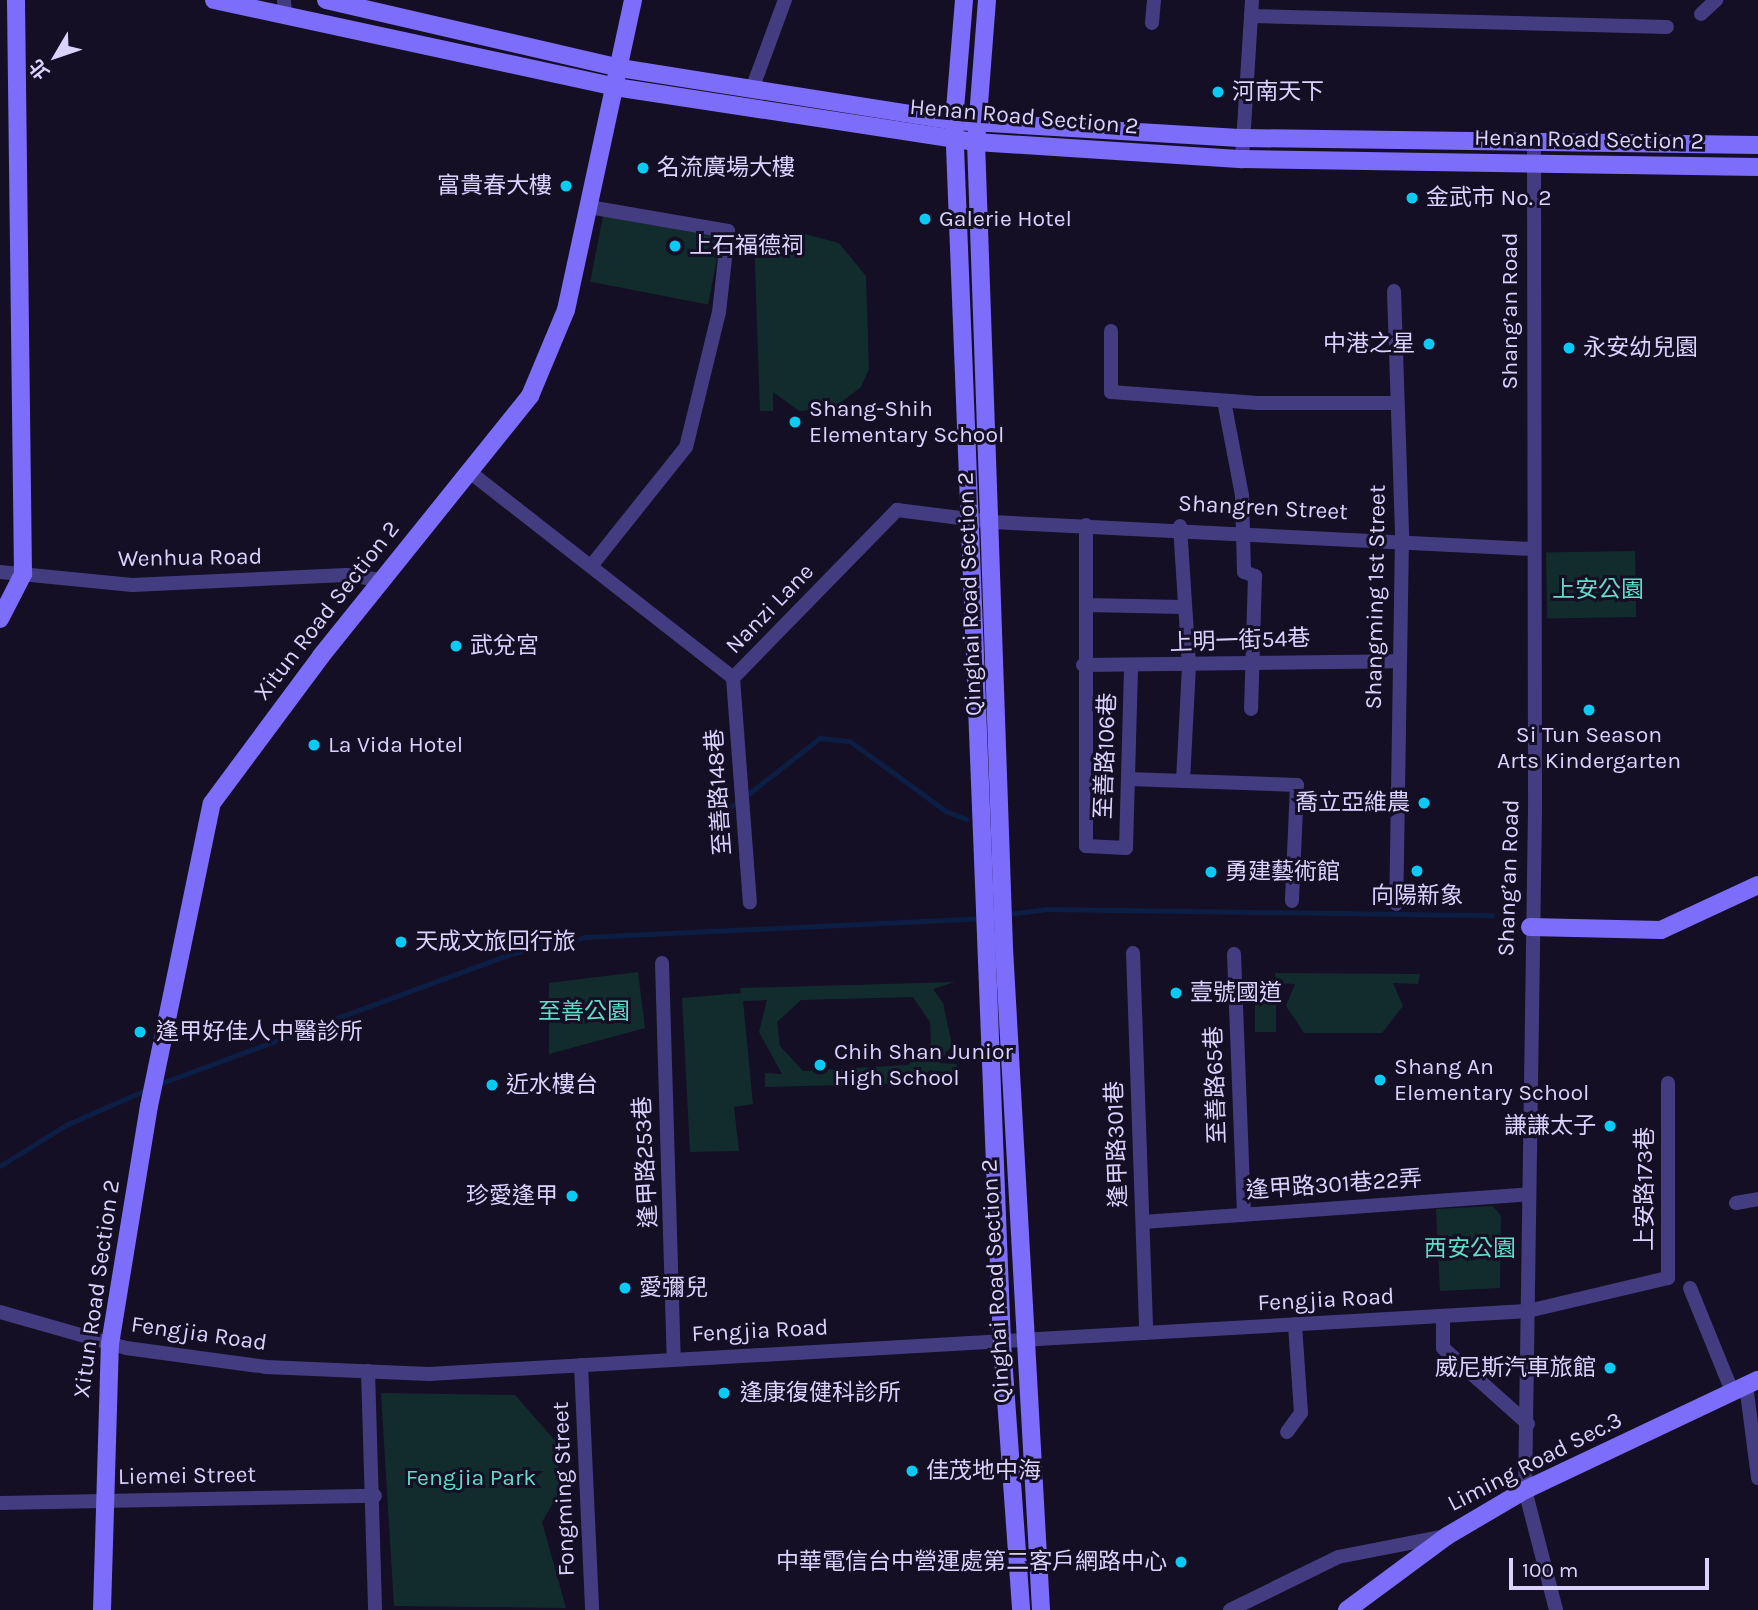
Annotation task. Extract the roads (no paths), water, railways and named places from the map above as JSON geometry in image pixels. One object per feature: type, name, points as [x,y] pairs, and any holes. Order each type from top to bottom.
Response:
[{"type":"street","points":[[0,619],[23,575],[16,0]]},
{"type":"street","name":"Henan Road Section 2","points":[[214,0],[285,7],[615,87],[954,140],[1242,159],[1758,167]]},
{"type":"street","name":"Henan Road Section 2","points":[[326,0],[620,68],[954,121],[1244,138],[1758,145]]},
{"type":"street","name":"Xitun Road Section 2","points":[[102,1610],[102,1501],[110,1344],[150,1102],[212,803],[382,580],[471,473],[530,396],[548,361],[589,207],[633,0]]},
{"type":"street","points":[[752,89],[785,0]]},
{"type":"street","name":"Qinghai Road Section 2","points":[[964,0],[954,140],[969,520],[995,892]]},
{"type":"street","name":"Qinghai Road Section 2","points":[[987,0],[976,142],[992,522],[995,892]]},
{"type":"street","points":[[1152,23],[1154,0]]},
{"type":"street","points":[[1242,159],[1252,0]]},
{"type":"street","points":[[1702,14],[1716,0]]},
{"type":"street","points":[[1251,16],[1667,27]]},
{"type":"street","name":"Shang’an Road","points":[[1534,142],[1528,1424],[1525,1490],[1556,1610]]},
{"type":"street","points":[[589,207],[728,231],[716,325],[686,447],[591,566]]},
{"type":"street","name":"Shangming 1st Street","points":[[1394,291],[1402,537],[1396,904]]},
{"type":"street","points":[[1111,331],[1111,392],[1224,401],[1397,403]]},
{"type":"street","points":[[1224,401],[1243,530],[1244,572],[1255,576],[1251,709]]},
{"type":"street","name":"Nanzi Lane","points":[[471,473],[733,678],[897,510],[992,522]]},
{"type":"street","name":"Shangren Street","points":[[992,522],[1180,526],[1402,537],[1532,549]]},
{"type":"street","points":[[1083,665],[1086,525]]},
{"type":"street","points":[[1180,526],[1183,607],[1189,666],[1183,780]]},
{"type":"street","name":"Wenhua Road","points":[[0,572],[132,585],[345,575],[382,580]]},
{"type":"street","points":[[1086,605],[1183,607]]},
{"type":"street","name":"上明一街54巷","points":[[1083,665],[1189,666],[1253,661],[1398,661]]},
{"type":"street","name":"至善路106巷","points":[[1083,665],[1086,846],[1126,848],[1131,665]]},
{"type":"street","name":"至善路148巷","points":[[733,678],[750,902]]},
{"type":"street","points":[[1128,779],[1297,785],[1292,901]]},
{"type":"street","points":[[1530,927],[1661,930],[1758,885]]},
{"type":"street","points":[[995,892],[995,948]]},
{"type":"street","name":"Qinghai Road Section 2","points":[[995,948],[1041,1610]]},
{"type":"street","name":"Qinghai Road Section 2","points":[[995,948],[1002,1343],[1021,1610]]},
{"type":"street","name":"逢甲路301巷","points":[[1133,953],[1146,1333]]},
{"type":"street","name":"至善路65巷","points":[[1234,954],[1244,1215]]},
{"type":"street","name":"逢甲路253巷","points":[[662,963],[674,1358]]},
{"type":"street","name":"上安路173巷","points":[[1528,1311],[1668,1278],[1668,1083]]},
{"type":"street","name":"逢甲路301巷22弄","points":[[1143,1222],[1529,1194]]},
{"type":"street","points":[[1736,1203],[1758,1199]]},
{"type":"street","points":[[1690,1288],[1745,1385],[1758,1478]]},
{"type":"street","name":"Fengjia Road","points":[[0,1312],[110,1344],[252,1365],[368,1371],[581,1365],[1528,1311]]},
{"type":"street","points":[[1443,1316],[1443,1348],[1528,1424]]},
{"type":"street","points":[[1287,1432],[1301,1413],[1295,1324]]},
{"type":"street","name":"Fongming Street","points":[[581,1365],[592,1610]]},
{"type":"street","points":[[368,1371],[375,1496],[374,1610]]},
{"type":"street","name":"Liming Road Sec.3","points":[[1346,1610],[1447,1536],[1525,1490],[1745,1385]]},
{"type":"street","name":"Liemei Street","points":[[0,1503],[375,1496]]},
{"type":"street","points":[[1230,1610],[1338,1557],[1447,1536]]},
{"type":"waterway","points":[[747,795],[820,738],[850,741],[946,811],[967,819]]},
{"type":"waterway","points":[[712,821],[740,800]]},
{"type":"waterway","points":[[1008,914],[1046,909],[1492,915]]},
{"type":"waterway","points":[[159,1084],[514,953],[586,937],[982,918]]},
{"type":"waterway","points":[[0,1166],[66,1125],[148,1089]]},
{"type":"place","name":"河南天下","points":[[1218,92]]},
{"type":"place","name":"名流廣場大樓","points":[[643,168]]},
{"type":"place","name":"富貴春大樓","points":[[566,186]]},
{"type":"place","name":"金武市 No. 2","points":[[1412,198]]},
{"type":"place","name":"Galerie Hotel","points":[[925,219]]},
{"type":"place","name":"上石福德祠","points":[[675,246]]},
{"type":"place","name":"中港之星","points":[[1429,344]]},
{"type":"place","name":"永安幼兒園","points":[[1569,348]]},
{"type":"place","name":"Shang-Shih Elementary School","points":[[795,422]]},
{"type":"place","name":"武兌宮","points":[[456,646]]},
{"type":"place","name":"Si Tun Season Arts Kindergarten","points":[[1589,710]]},
{"type":"place","name":"La Vida Hotel","points":[[314,745]]},
{"type":"place","name":"喬立亞維農","points":[[1424,803]]},
{"type":"place","name":"向陽新象","points":[[1417,871]]},
{"type":"place","name":"勇建藝術館","points":[[1211,872]]},
{"type":"place","name":"天成文旅回行旅","points":[[401,942]]},
{"type":"place","name":"壹號國道","points":[[1176,993]]},
{"type":"place","name":"逢甲好佳人中醫診所","points":[[140,1032]]},
{"type":"place","name":"Chih Shan Junior High School","points":[[820,1065]]},
{"type":"place","name":"Shang An Elementary School","points":[[1380,1080]]},
{"type":"place","name":"近水樓台","points":[[492,1085]]},
{"type":"place","name":"謙謙太子","points":[[1610,1126]]},
{"type":"place","name":"珍愛逢甲","points":[[572,1196]]},
{"type":"place","name":"愛彌兒","points":[[625,1288]]},
{"type":"place","name":"威尼斯汽車旅館","points":[[1610,1368]]},
{"type":"place","name":"逢康復健科診所","points":[[724,1393]]},
{"type":"place","name":"佳茂地中海","points":[[912,1471]]},
{"type":"place","name":"中華電信台中營運處第二客戶網路中心","points":[[1181,1562]]},
{"type":"park label","name":"上安公園","points":[[1598,590]]},
{"type":"park label","name":"至善公園","points":[[584,1012]]},
{"type":"park label","name":"西安公園","points":[[1470,1249]]},
{"type":"park label","name":"Fengjia Park","points":[[471,1478]]}]
